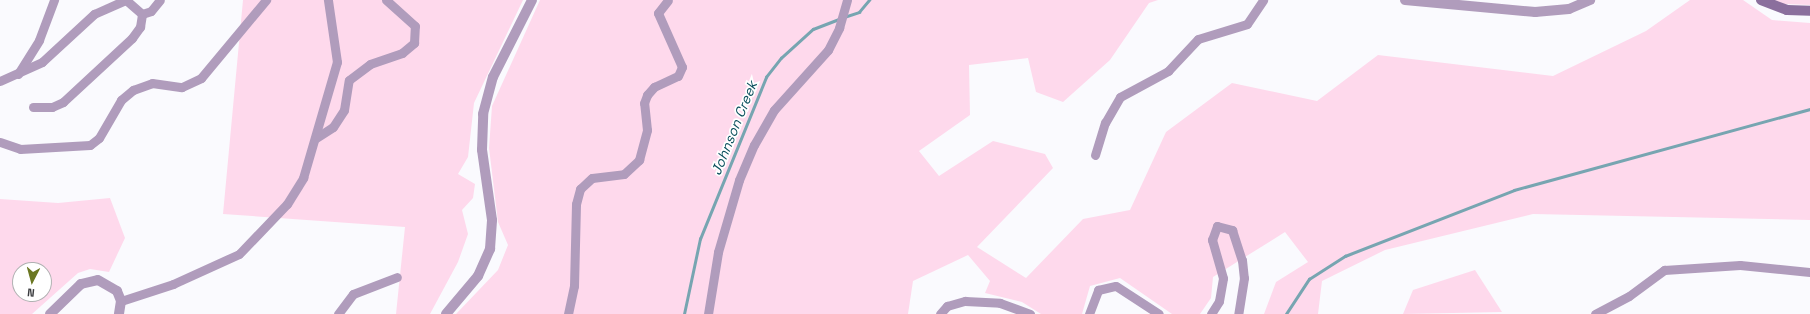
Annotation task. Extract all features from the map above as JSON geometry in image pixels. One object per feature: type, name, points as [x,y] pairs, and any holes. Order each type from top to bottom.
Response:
[{"type":"main road","points":[[1761,0],[1787,10],[1810,11]]},
{"type":"street","points":[[18,74],[39,40],[54,0]]},
{"type":"street","points":[[0,81],[18,74],[47,58],[100,9],[126,0],[142,14]]},
{"type":"street","points":[[142,14],[151,11],[160,0]]},
{"type":"street","points":[[0,142],[20,149],[90,145],[99,138],[121,100],[133,90],[152,82],[182,87],[201,78],[266,0]]},
{"type":"street","points":[[121,301],[173,284],[239,254],[252,244],[298,187],[316,138],[337,62],[328,0]]},
{"type":"street","points":[[316,138],[334,127],[344,110],[349,80],[370,64],[402,53],[414,43],[415,26],[386,0]]},
{"type":"street","points":[[446,314],[478,276],[490,249],[492,220],[482,150],[483,114],[493,77],[532,0]]},
{"type":"street","points":[[568,314],[574,286],[576,204],[580,189],[592,178],[624,174],[639,160],[647,130],[644,103],[647,95],[654,87],[678,76],[682,67],[658,12],[668,0]]},
{"type":"street","points":[[708,314],[718,252],[739,180],[754,145],[774,110],[828,50],[839,28],[847,0]]},
{"type":"street","points":[[1095,155],[1105,123],[1120,97],[1168,71],[1198,39],[1246,24],[1263,0]]},
{"type":"street","points":[[1405,0],[1535,12],[1569,9],[1590,0]]},
{"type":"street","points":[[33,107],[52,108],[63,102],[137,33],[142,14]]},
{"type":"street","points":[[1211,314],[1219,301],[1223,278],[1212,240],[1217,226],[1232,230],[1242,260],[1244,278],[1238,314]]},
{"type":"street","points":[[1595,314],[1629,296],[1664,270],[1740,265],[1810,272]]},
{"type":"street","points":[[338,314],[353,294],[397,277]]},
{"type":"street","points":[[50,314],[81,284],[92,280],[112,285],[121,301],[119,314]]},
{"type":"street","points":[[1089,314],[1098,290],[1116,286],[1159,314]]},
{"type":"street","points":[[940,314],[947,306],[965,301],[1000,303],[1030,314]]},
{"type":"shaded area","points":[[243,0],[523,0],[474,103],[468,157],[458,174],[475,184],[473,198],[462,210],[468,234],[458,262],[430,314],[396,314],[405,227],[223,214]]},
{"type":"shaded area","points":[[540,0],[1158,0],[1149,3],[1110,60],[1063,102],[1036,92],[1028,58],[969,65],[970,115],[919,151],[939,176],[993,141],[1045,154],[1053,168],[977,247],[1026,278],[1083,219],[1130,210],[1166,132],[1232,83],[1317,101],[1378,55],[1553,76],[1646,31],[1690,0],[1743,0],[1772,20],[1810,23],[1810,220],[1533,214],[1385,250],[1322,281],[1318,314],[1264,314],[1276,282],[1308,262],[1285,232],[1213,277],[1211,298],[1200,314],[1172,314],[1120,278],[1090,286],[1082,314],[1041,314],[1022,302],[985,293],[990,281],[968,255],[913,281],[908,314],[456,314],[498,270],[508,245],[498,222],[489,148],[492,106]]},
{"type":"shaded area","points":[[1775,0],[1810,0],[1810,5],[1784,4]]},
{"type":"shaded area","points":[[110,198],[125,238],[109,272],[90,269],[78,273],[52,296],[52,262],[12,262],[12,302],[45,302],[32,314],[0,314],[0,199],[58,203]]},
{"type":"shaded area","points":[[1475,270],[1502,312],[1403,314],[1413,290]]},
{"type":"waterway","name":"Johnson Creek","points":[[844,17],[859,12],[869,0]]},
{"type":"waterway","name":"Johnson Creek","points":[[684,314],[700,239],[766,77],[781,58],[813,29],[839,19]]},
{"type":"waterway","points":[[1286,314],[1309,279],[1345,256],[1514,190],[1810,109]]}]
